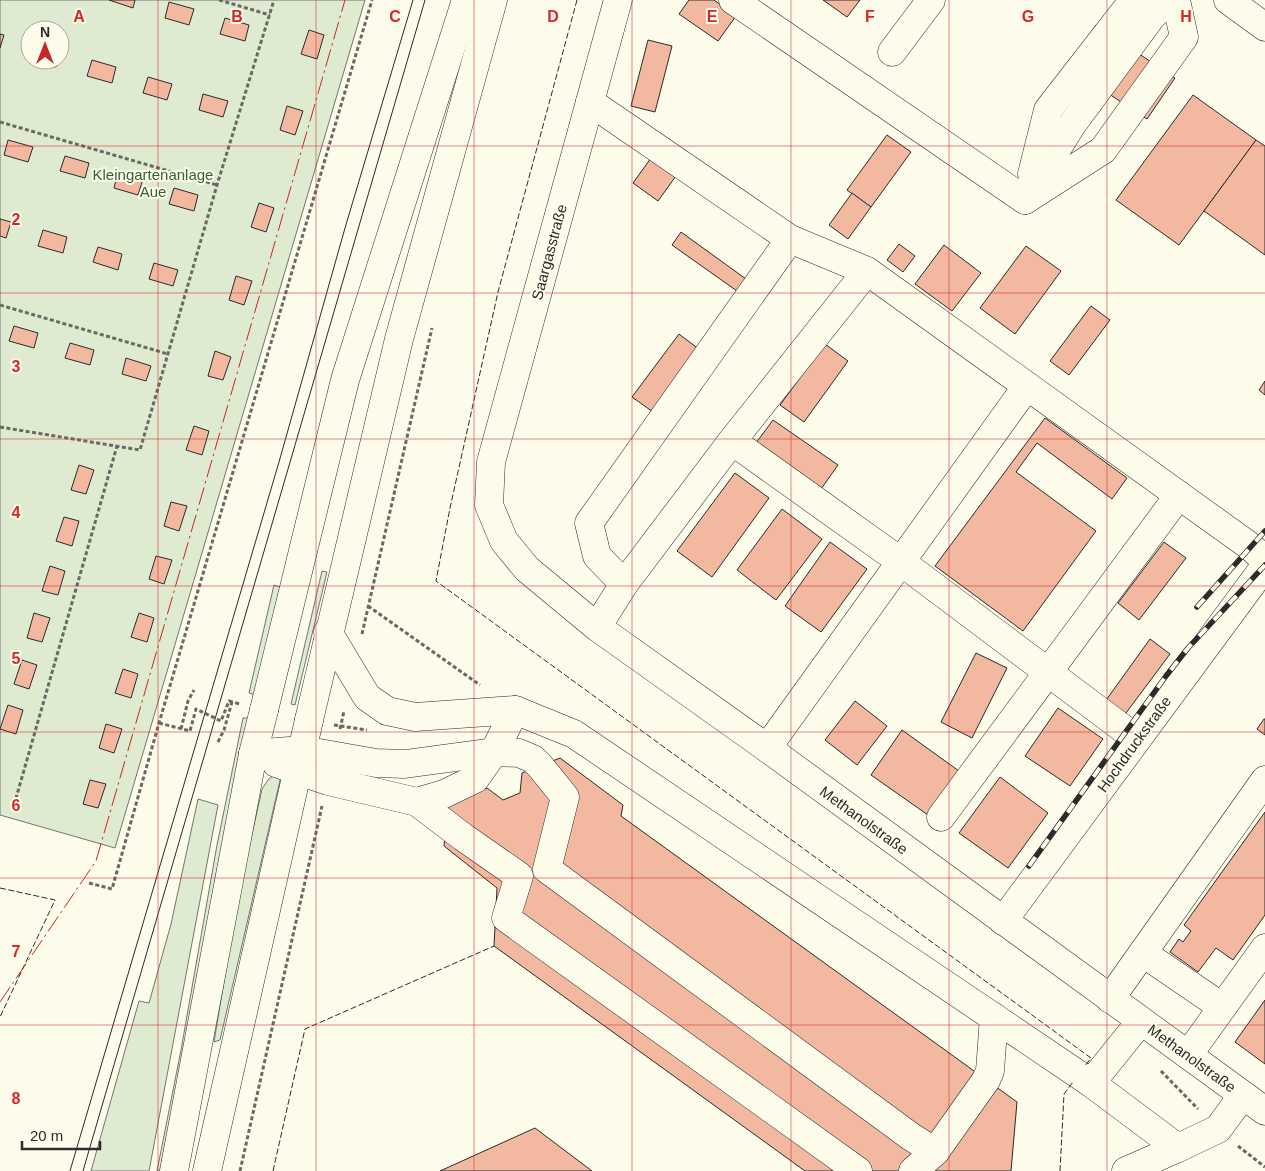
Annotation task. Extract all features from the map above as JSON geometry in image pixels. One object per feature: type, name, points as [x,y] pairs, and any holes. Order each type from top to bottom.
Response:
[{"type":"main road","points":[[174,1171],[253,754],[346,380],[466,0]]},
{"type":"main road","points":[[207,1171],[328,632],[399,338],[493,0]]},
{"type":"main road","name":"Saargasstraße","points":[[489,505],[491,462],[618,0]]},
{"type":"main road","points":[[733,0],[1025,200]]},
{"type":"main road","points":[[892,52],[931,0]]},
{"type":"main road","points":[[1025,200],[1048,110],[1132,2],[1142,0]]},
{"type":"main road","points":[[1025,200],[1081,137],[1163,23],[1173,0]]},
{"type":"main road","points":[[1228,0],[1265,27]]},
{"type":"main road","points":[[590,102],[790,239],[868,271],[1251,547],[1265,560]]},
{"type":"main road","points":[[624,584],[597,556],[589,523],[790,239]]},
{"type":"main road","points":[[597,627],[624,584],[732,441],[868,271]]},
{"type":"main road","points":[[767,748],[1027,386]]},
{"type":"main road","points":[[732,441],[900,561],[1138,739]]},
{"type":"main road","points":[[940,818],[1179,495]]},
{"type":"main road","name":"Methanolstraße","points":[[489,505],[504,541],[527,569],[597,627],[767,748],[1265,1111]]},
{"type":"main road","name":"Hochdruckstraße","points":[[1004,922],[1265,566]]},
{"type":"main road","points":[[328,632],[367,697],[387,711],[416,717],[516,710],[574,734],[1091,1083],[1178,1148]]},
{"type":"main road","points":[[417,802],[444,794],[475,779],[494,752],[516,710]]},
{"type":"main road","points":[[253,754],[300,761],[333,755],[376,763],[405,764],[494,752],[519,753],[533,759],[565,797],[547,869],[910,1136],[935,1152]]},
{"type":"main road","points":[[300,761],[328,781],[417,802],[519,876],[506,918],[858,1171]]},
{"type":"main road","points":[[1110,999],[1265,780]]},
{"type":"main road","points":[[1188,1055],[1265,948]]},
{"type":"main road","points":[[1143,953],[1222,1007]]},
{"type":"main road","points":[[913,1171],[935,1152],[986,1080],[990,1071],[994,1017]]},
{"type":"main road","points":[[1091,1083],[1141,1021]]},
{"type":"main road","points":[[1126,1171],[1218,1129],[1243,1095]]},
{"type":"path","points":[[219,0],[270,15]]},
{"type":"path","points":[[0,426],[140,450],[217,185],[274,0]]},
{"type":"path","points":[[89,884],[112,889],[372,0]]},
{"type":"path","points":[[0,122],[217,185]]},
{"type":"path","points":[[0,305],[168,354]]},
{"type":"path","points":[[333,755],[433,326]]},
{"type":"path","points":[[14,805],[117,446]]},
{"type":"path","points":[[368,606],[516,710]]},
{"type":"path","points":[[181,729],[188,701],[194,690]]},
{"type":"path","points":[[218,742],[224,730],[232,702]]},
{"type":"path","points":[[340,726],[370,731]]},
{"type":"path","points":[[240,1171],[328,781]]},
{"type":"green space","name":"Kleingartenanlage Aue","points":[[0,0],[365,0],[115,848],[0,815]]},
{"type":"green space","points":[[322,571],[327,572],[295,705],[291,704]]},
{"type":"green space","points":[[274,585],[280,587],[255,695],[249,693]]},
{"type":"green space","points":[[243,718],[249,718],[217,870],[162,1171],[157,1171],[181,1050],[217,845]]},
{"type":"green space","points":[[273,776],[281,776],[220,1040],[214,1042],[237,903],[262,789]]},
{"type":"green space","points":[[198,799],[218,805],[149,1171],[91,1171],[139,1001],[149,1003],[171,924]]},
{"type":"building","points":[[109,0],[135,0],[133,8]]},
{"type":"building","points":[[689,0],[714,0],[736,16],[718,41],[679,14]]},
{"type":"building","points":[[823,0],[860,0],[847,17]]},
{"type":"building","points":[[169,2],[194,9],[189,25],[165,18]]},
{"type":"building","points":[[225,18],[249,25],[245,41],[220,34]]},
{"type":"building","points":[[1096,25],[1175,78],[1147,119],[1068,67]]},
{"type":"building","points":[[309,30],[324,35],[317,59],[301,54]]},
{"type":"building","points":[[0,34],[4,35],[0,48]]},
{"type":"building","points":[[648,40],[672,46],[655,112],[631,106]]},
{"type":"building","points":[[92,60],[116,67],[112,83],[87,76]]},
{"type":"building","points":[[148,77],[172,84],[167,100],[143,93]]},
{"type":"building","points":[[203,94],[228,101],[223,117],[199,110]]},
{"type":"building","points":[[1193,95],[1256,140],[1179,245],[1116,200]]},
{"type":"building","points":[[287,106],[303,111],[295,135],[280,130]]},
{"type":"building","points":[[887,135],[911,152],[871,207],[847,190]]},
{"type":"building","points":[[8,140],[33,147],[28,162],[4,155]]},
{"type":"building","points":[[1256,140],[1265,146],[1265,255],[1204,211]]},
{"type":"building","points":[[65,156],[89,163],[85,178],[60,171]]},
{"type":"building","points":[[651,158],[676,176],[658,201],[633,183]]},
{"type":"building","points":[[118,172],[143,179],[138,195],[114,188]]},
{"type":"building","points":[[174,188],[198,195],[194,211],[169,204]]},
{"type":"building","points":[[852,193],[871,207],[848,239],[829,225]]},
{"type":"building","points":[[259,203],[274,208],[266,232],[251,227]]},
{"type":"building","points":[[0,219],[11,222],[6,238],[0,236]]},
{"type":"building","points":[[43,230],[67,237],[63,253],[38,246]]},
{"type":"building","points":[[681,232],[746,279],[737,291],[672,245]]},
{"type":"building","points":[[899,244],[915,256],[903,272],[887,260]]},
{"type":"building","points":[[944,245],[981,273],[952,311],[915,284]]},
{"type":"building","points":[[1026,246],[1061,271],[1015,334],[980,308]]},
{"type":"building","points":[[98,247],[122,254],[118,270],[93,262]]},
{"type":"building","points":[[154,263],[178,270],[173,286],[149,279]]},
{"type":"building","points":[[236,276],[252,281],[244,305],[229,300]]},
{"type":"building","points":[[1091,306],[1110,320],[1069,375],[1050,361]]},
{"type":"building","points":[[14,326],[38,333],[34,348],[9,341]]},
{"type":"building","points":[[679,334],[700,350],[653,412],[632,397]]},
{"type":"building","points":[[70,343],[94,350],[90,365],[65,358]]},
{"type":"building","points":[[825,344],[848,361],[804,422],[780,405]]},
{"type":"building","points":[[215,351],[231,357],[223,380],[208,376]]},
{"type":"building","points":[[126,358],[151,366],[146,381],[122,374]]},
{"type":"building","points":[[1265,381],[1265,395],[1259,390]]},
{"type":"building","points":[[1045,418],[1127,478],[1112,499],[1037,443],[1016,472],[1096,531],[1023,631],[935,566]]},
{"type":"building","points":[[773,420],[838,465],[821,489],[756,443]]},
{"type":"building","points":[[194,426],[209,431],[202,455],[186,450]]},
{"type":"building","points":[[79,465],[94,470],[86,494],[71,490]]},
{"type":"building","points":[[735,473],[769,498],[712,577],[677,551]]},
{"type":"building","points":[[171,502],[187,506],[179,531],[164,526]]},
{"type":"building","points":[[782,509],[822,539],[776,600],[737,570]]},
{"type":"building","points":[[64,517],[79,521],[72,546],[56,541]]},
{"type":"building","points":[[830,542],[867,569],[821,632],[785,606]]},
{"type":"building","points":[[1164,542],[1186,558],[1139,620],[1118,603]]},
{"type":"building","points":[[156,556],[172,560],[164,584],[149,579]]},
{"type":"building","points":[[50,566],[65,571],[58,595],[42,591]]},
{"type":"building","points":[[34,613],[50,618],[42,642],[27,638]]},
{"type":"building","points":[[139,613],[154,618],[147,642],[131,637]]},
{"type":"building","points":[[1150,639],[1170,654],[1123,717],[1104,703]]},
{"type":"building","points":[[976,653],[1007,668],[972,738],[941,722]]},
{"type":"building","points":[[22,660],[37,665],[29,689],[14,684]]},
{"type":"building","points":[[123,669],[138,674],[131,698],[115,693]]},
{"type":"building","points":[[855,701],[887,726],[857,765],[825,740]]},
{"type":"building","points":[[8,705],[23,710],[16,734],[0,729]]},
{"type":"building","points":[[1058,708],[1103,739],[1070,786],[1025,756]]},
{"type":"building","points":[[1265,719],[1265,735],[1257,729]]},
{"type":"building","points":[[106,724],[122,729],[114,753],[99,748]]},
{"type":"building","points":[[902,730],[959,771],[928,815],[871,775]]},
{"type":"building","points":[[560,758],[623,805],[621,816],[1017,1102],[1011,1171],[805,1171],[494,946],[497,888],[444,846],[448,805],[487,788],[503,800],[520,793],[522,773]]},
{"type":"building","points":[[1000,777],[1048,813],[1008,868],[959,833]]},
{"type":"building","points":[[90,780],[106,784],[98,808],[83,804]]},
{"type":"building","points":[[1265,812],[1265,915],[1233,960],[1216,948],[1198,972],[1170,952],[1179,939],[1183,942],[1191,931],[1184,925]]},
{"type":"building","points":[[1265,1000],[1265,1064],[1235,1042]]},
{"type":"building","points":[[535,1128],[592,1171],[440,1171]]},
{"type":"tram line","points":[[70,1171],[413,0]]},
{"type":"tram line","points":[[83,1171],[425,0]]},
{"type":"railway","points":[[1197,607],[1265,531]]},
{"type":"railway","points":[[1029,866],[1166,676],[1188,648],[1265,565]]},
{"type":"fence","points":[[577,0],[498,292],[450,508],[436,581],[1091,1058],[1085,1066]]},
{"type":"fence","points":[[0,888],[55,900],[0,1017]]},
{"type":"fence","points":[[273,1171],[305,1029],[494,946]]},
{"type":"fence","points":[[1060,1171],[1064,1094],[1073,1082]]},
{"type":"power","points":[[0,1002],[96,861],[345,0]]}]
